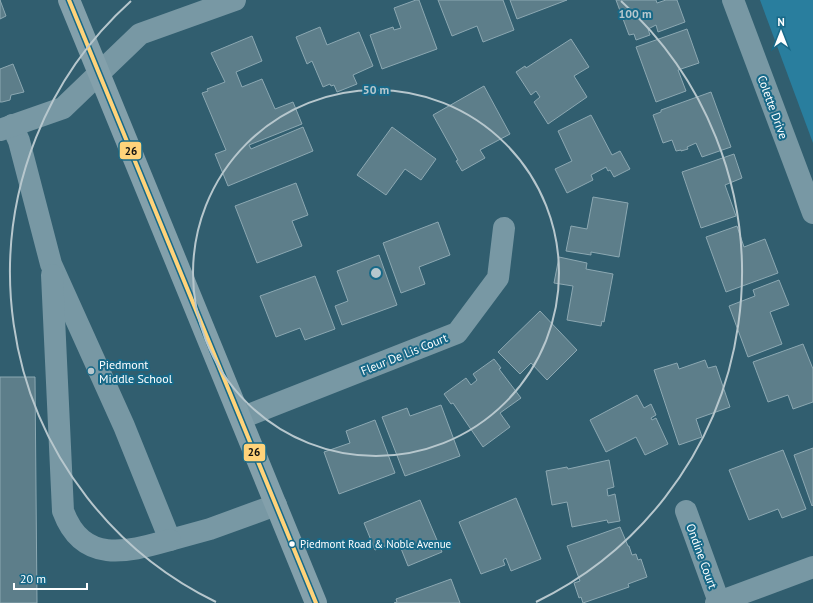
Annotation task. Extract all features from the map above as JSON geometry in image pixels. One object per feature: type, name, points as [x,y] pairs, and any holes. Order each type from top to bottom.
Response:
[{"type":"main road","points":[[69,0],[316,603]]},
{"type":"street","points":[[170,540],[124,426],[51,264],[19,141],[6,127],[63,108],[140,34],[235,0]]},
{"type":"street","name":"Colette Drive","points":[[733,0],[813,213]]},
{"type":"street","name":"Fleur De Lis Court","points":[[241,418],[457,333],[498,278],[504,228]]},
{"type":"street","points":[[51,264],[63,511],[67,522],[80,540],[106,551],[132,550],[217,526],[276,504]]},
{"type":"street","name":"Ondine Court","points":[[686,511],[718,602]]},
{"type":"street","points":[[718,602],[813,567]]},
{"type":"shaded area","points":[[760,0],[813,0],[813,143]]},
{"type":"building","points":[[0,0],[6,16],[0,19]]},
{"type":"building","points":[[419,0],[437,49],[382,69],[370,35],[393,27],[394,30],[401,28],[394,8]]},
{"type":"building","points":[[438,0],[503,0],[514,30],[483,42],[477,26],[452,36]]},
{"type":"building","points":[[510,0],[567,0],[517,19]]},
{"type":"building","points":[[616,0],[656,0],[657,3],[666,0],[677,0],[685,22],[658,32],[656,25],[648,29],[650,35],[636,40],[634,34],[629,35]]},
{"type":"building","points":[[320,27],[327,45],[359,32],[373,66],[353,75],[357,84],[337,92],[334,85],[331,86],[330,84],[323,87],[312,61],[307,64],[296,37]]},
{"type":"building","points":[[687,29],[699,63],[678,70],[686,91],[656,102],[636,47]]},
{"type":"building","points":[[252,36],[262,61],[236,72],[242,87],[262,79],[275,109],[293,102],[302,124],[249,145],[251,149],[303,127],[313,151],[228,186],[215,154],[226,150],[202,93],[208,91],[207,89],[225,82],[211,53]]},
{"type":"building","points":[[571,39],[589,67],[574,76],[587,97],[548,124],[534,102],[540,97],[536,91],[531,95],[516,72],[525,66],[526,68]]},
{"type":"building","points":[[13,64],[24,92],[11,95],[10,100],[0,102],[0,69]]},
{"type":"building","points":[[484,86],[510,134],[480,150],[485,158],[462,171],[456,161],[458,160],[433,115]]},
{"type":"building","points":[[711,92],[731,147],[702,157],[696,143],[687,147],[688,149],[676,151],[672,140],[663,143],[653,115],[661,112],[661,110]]},
{"type":"building","points":[[591,115],[612,155],[620,151],[630,169],[614,177],[610,170],[608,171],[606,167],[591,175],[593,180],[567,193],[555,169],[572,161],[558,131]]},
{"type":"building","points":[[392,127],[436,159],[421,180],[405,169],[386,195],[357,175]]},
{"type":"building","points":[[734,154],[742,178],[725,185],[736,216],[701,228],[682,172]]},
{"type":"building","points":[[296,183],[308,215],[292,221],[302,246],[257,263],[235,206]]},
{"type":"building","points":[[593,197],[628,203],[619,257],[591,252],[591,255],[566,251],[571,226],[587,229]]},
{"type":"building","points":[[438,222],[450,255],[419,267],[425,284],[401,293],[383,243]]},
{"type":"building","points":[[737,226],[744,247],[765,239],[778,273],[726,292],[706,237]]},
{"type":"building","points":[[379,255],[397,305],[342,325],[335,306],[348,301],[337,271]]},
{"type":"building","points":[[559,257],[587,263],[586,269],[613,274],[604,322],[602,321],[601,326],[567,320],[573,286],[554,283]]},
{"type":"building","points":[[315,276],[335,329],[305,340],[300,328],[276,337],[260,296]]},
{"type":"building","points":[[779,280],[789,305],[770,312],[782,344],[748,357],[729,306],[755,296],[753,290]]},
{"type":"building","points":[[540,311],[577,350],[547,380],[531,363],[520,374],[498,352]]},
{"type":"building","points":[[803,344],[813,369],[813,402],[793,409],[788,395],[768,402],[753,362]]},
{"type":"building","points":[[494,359],[501,368],[499,369],[521,398],[500,413],[510,427],[483,447],[453,403],[451,404],[444,394],[466,378],[471,385],[477,380],[473,374]]},
{"type":"building","points":[[705,360],[708,368],[716,366],[730,407],[696,419],[702,437],[679,445],[654,370],[677,363],[679,369]]},
{"type":"building","points":[[0,377],[35,377],[37,603],[0,603]]},
{"type":"building","points":[[637,395],[644,408],[651,404],[656,415],[651,418],[652,420],[656,418],[668,444],[645,455],[636,437],[606,452],[590,420]]},
{"type":"building","points":[[441,405],[460,456],[405,476],[382,417],[407,408],[410,416]]},
{"type":"building","points":[[375,420],[395,473],[339,494],[324,452],[350,443],[346,431]]},
{"type":"building","points":[[813,448],[813,505],[812,506],[794,455]]},
{"type":"building","points":[[783,450],[806,509],[782,518],[778,509],[749,520],[729,470]]},
{"type":"building","points":[[609,460],[614,487],[607,489],[608,496],[615,494],[620,521],[608,523],[607,520],[572,527],[567,502],[552,505],[546,471],[567,467],[568,469]]},
{"type":"building","points":[[516,498],[541,559],[511,571],[506,558],[503,560],[505,565],[481,574],[459,522]]},
{"type":"building","points":[[420,500],[442,552],[408,566],[398,541],[375,550],[364,523]]},
{"type":"building","points":[[620,527],[632,555],[636,554],[638,560],[641,559],[647,577],[628,584],[629,587],[583,603],[581,597],[579,598],[574,583],[580,581],[567,546]]},
{"type":"building","points":[[451,579],[460,603],[394,603],[397,602],[396,599]]},
{"type":"transit line","name":"26","points":[[69,0],[316,603]]},
{"type":"place","name":"Piedmont Middle School","points":[[91,371]]},
{"type":"place","name":"Piedmont Road & Noble Avenue","points":[[292,544]]}]
